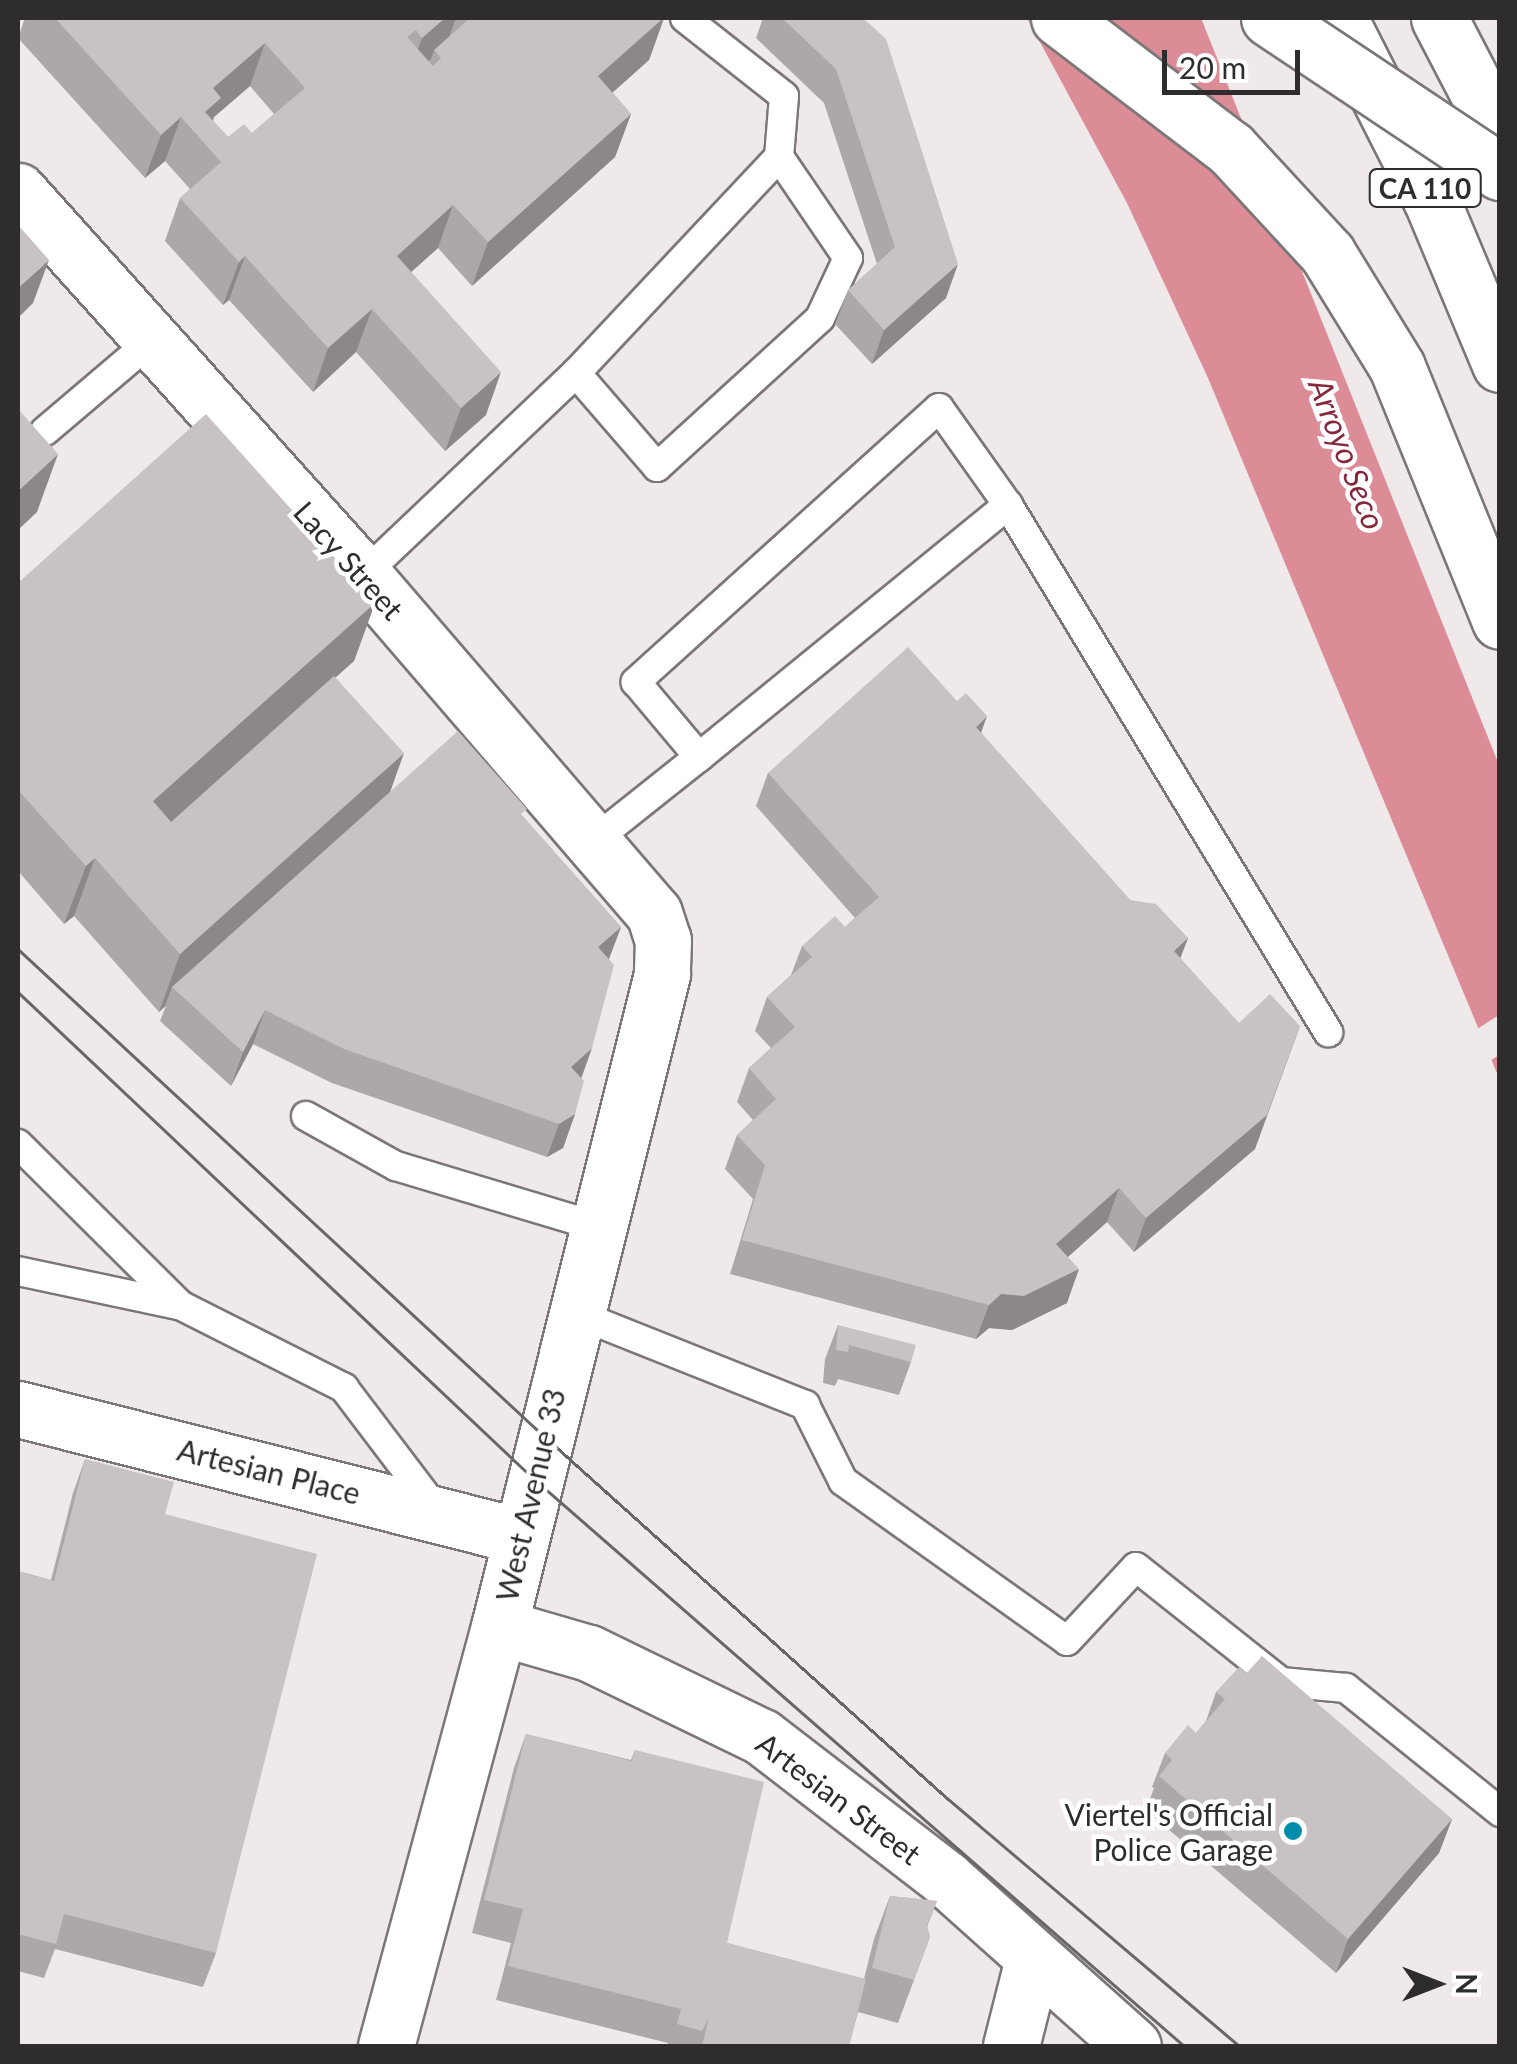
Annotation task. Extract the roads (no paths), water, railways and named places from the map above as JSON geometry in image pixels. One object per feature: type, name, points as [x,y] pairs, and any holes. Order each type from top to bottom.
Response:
[{"type":"main road","points":[[1059,18],[1230,149],[1327,253],[1397,367],[1500,621]]},
{"type":"main road","points":[[1269,18],[1500,172]]},
{"type":"main road","name":"CA 110","points":[[1339,18],[1431,199],[1500,364]]},
{"type":"main road","name":"CA 110","points":[[1440,18],[1500,135]]},
{"type":"main road","name":"Lacy Street","points":[[18,192],[364,575],[654,912],[663,940]]},
{"type":"main road","name":"West Avenue 33","points":[[386,2046],[499,1627],[574,1314],[662,974],[663,940]]},
{"type":"main road","name":"Artesian Place","points":[[18,1408],[520,1536]]},
{"type":"main road","name":"Artesian Street","points":[[499,1627],[590,1653],[762,1737],[944,1878],[1132,2046]]},
{"type":"main road","points":[[1011,2046],[1033,1959]]},
{"type":"lane","points":[[364,575],[576,374],[779,157],[784,96],[686,18]]},
{"type":"lane","points":[[576,374],[657,468],[820,318],[848,258],[779,157]]},
{"type":"lane","points":[[45,431],[151,341]]},
{"type":"lane","points":[[699,757],[636,682],[939,408],[1008,505],[1328,1032]]},
{"type":"lane","points":[[592,842],[1008,505]]},
{"type":"lane","points":[[306,1116],[396,1166],[596,1226]]},
{"type":"lane","points":[[18,1144],[180,1305]]},
{"type":"lane","points":[[18,1271],[180,1305],[344,1388],[440,1514]]},
{"type":"lane","points":[[574,1314],[805,1405],[843,1481],[1068,1641],[1136,1566],[1282,1682],[1346,1688],[1500,1812]]},
{"type":"water","name":"Arroyo Seco","points":[[1027,18],[1201,18],[1499,765],[1499,1078],[1208,378],[1127,203]]},
{"type":"tram line","points":[[18,949],[544,1436],[947,1798],[1239,2046]]},
{"type":"tram line","points":[[18,992],[533,1478],[1184,2046]]},
{"type":"place","name":"Viertel's Official Police Garage","points":[[1293,1831]]}]
